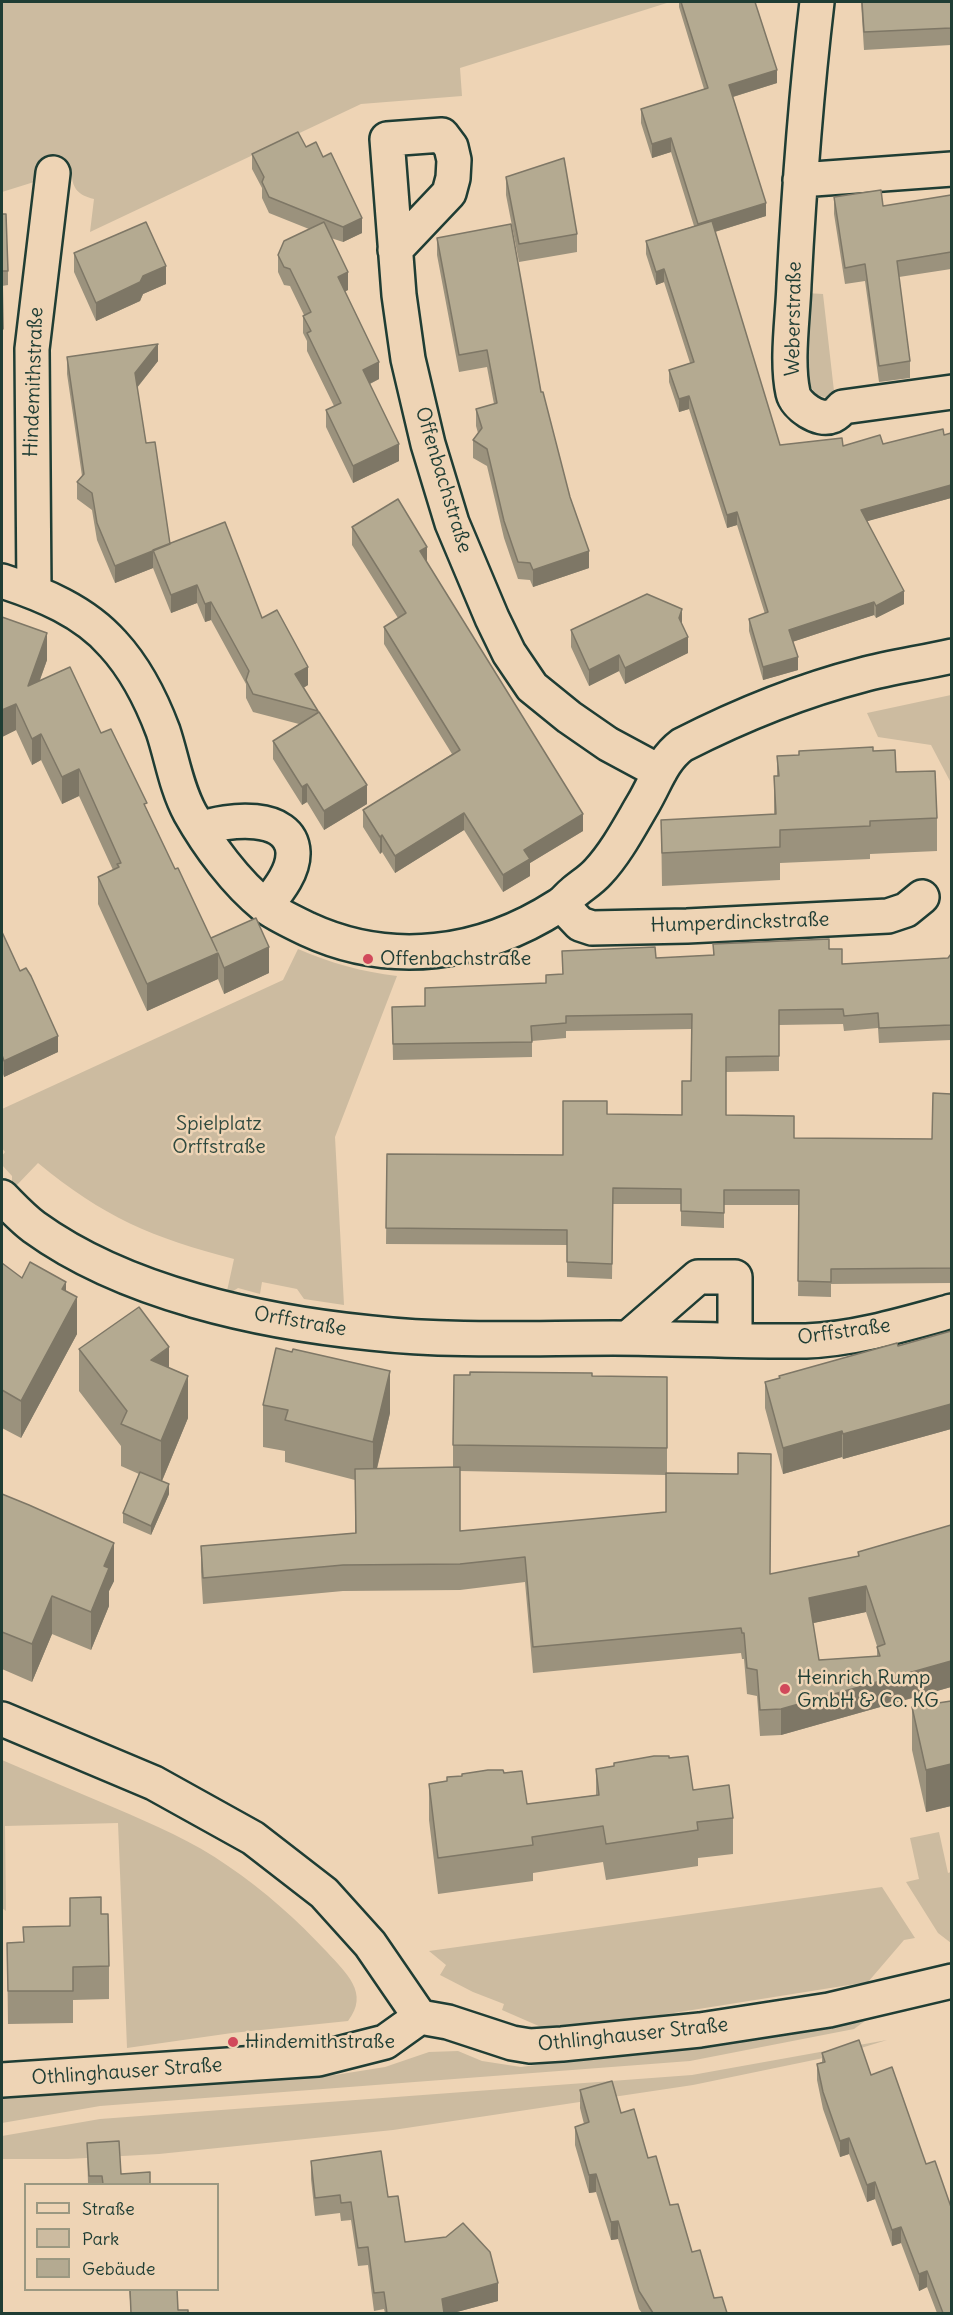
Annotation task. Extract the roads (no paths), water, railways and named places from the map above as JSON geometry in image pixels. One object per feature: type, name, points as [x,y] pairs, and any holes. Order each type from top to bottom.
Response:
[{"type":"street","name":"Weberstraße","points":[[817,2],[807,81],[800,180],[790,361],[793,394],[797,402],[806,410],[826,417],[833,416],[843,407],[951,392]]},
{"type":"street","points":[[800,180],[951,169]]},
{"type":"street","name":"Hindemithstraße","points":[[34,591],[32,349],[53,173]]},
{"type":"street","name":"Offenbachstraße","points":[[395,250],[408,359],[428,444],[452,523],[509,653],[532,687],[569,717],[608,744],[660,772]]},
{"type":"street","points":[[2,581],[34,591],[59,603],[86,620],[112,643],[143,685],[163,732],[184,802],[233,874],[266,906],[308,929],[344,943],[399,951],[432,951],[488,941],[518,929],[561,904],[598,872],[623,837],[670,754],[682,745],[783,700],[864,674],[951,656]]},
{"type":"street","points":[[201,829],[210,825],[242,822],[270,824],[282,831],[289,841],[293,852],[292,858],[286,878],[266,906]]},
{"type":"street","name":"Humperdinckstraße","points":[[561,904],[580,924],[592,928],[616,928],[888,916],[906,910],[922,897]]},
{"type":"street","name":"Orffstraße","points":[[2,1197],[33,1226],[106,1268],[137,1282],[222,1307],[311,1325],[372,1334],[817,1339],[869,1332],[951,1311]]},
{"type":"street","points":[[628,1338],[699,1277],[735,1277],[735,1339]]},
{"type":"street","points":[[2,1719],[154,1783],[253,1838],[324,1893],[370,1944],[420,2017]]},
{"type":"street","name":"Othlinghauser Straße","points":[[2,2080],[318,2059],[385,2042],[420,2017],[448,2022],[512,2043],[530,2046],[700,2030],[850,2006],[951,1981]]},
{"type":"place","name":"Offenbachstraße","points":[[368,959]]},
{"type":"place","name":"Heinrich Rump GmbH & Co. KG","points":[[785,1689]]},
{"type":"place","name":"Hindemithstraße","points":[[233,2042]]},
{"type":"park label","name":"Spielplatz Orffstraße","points":[[219,1136]]}]
